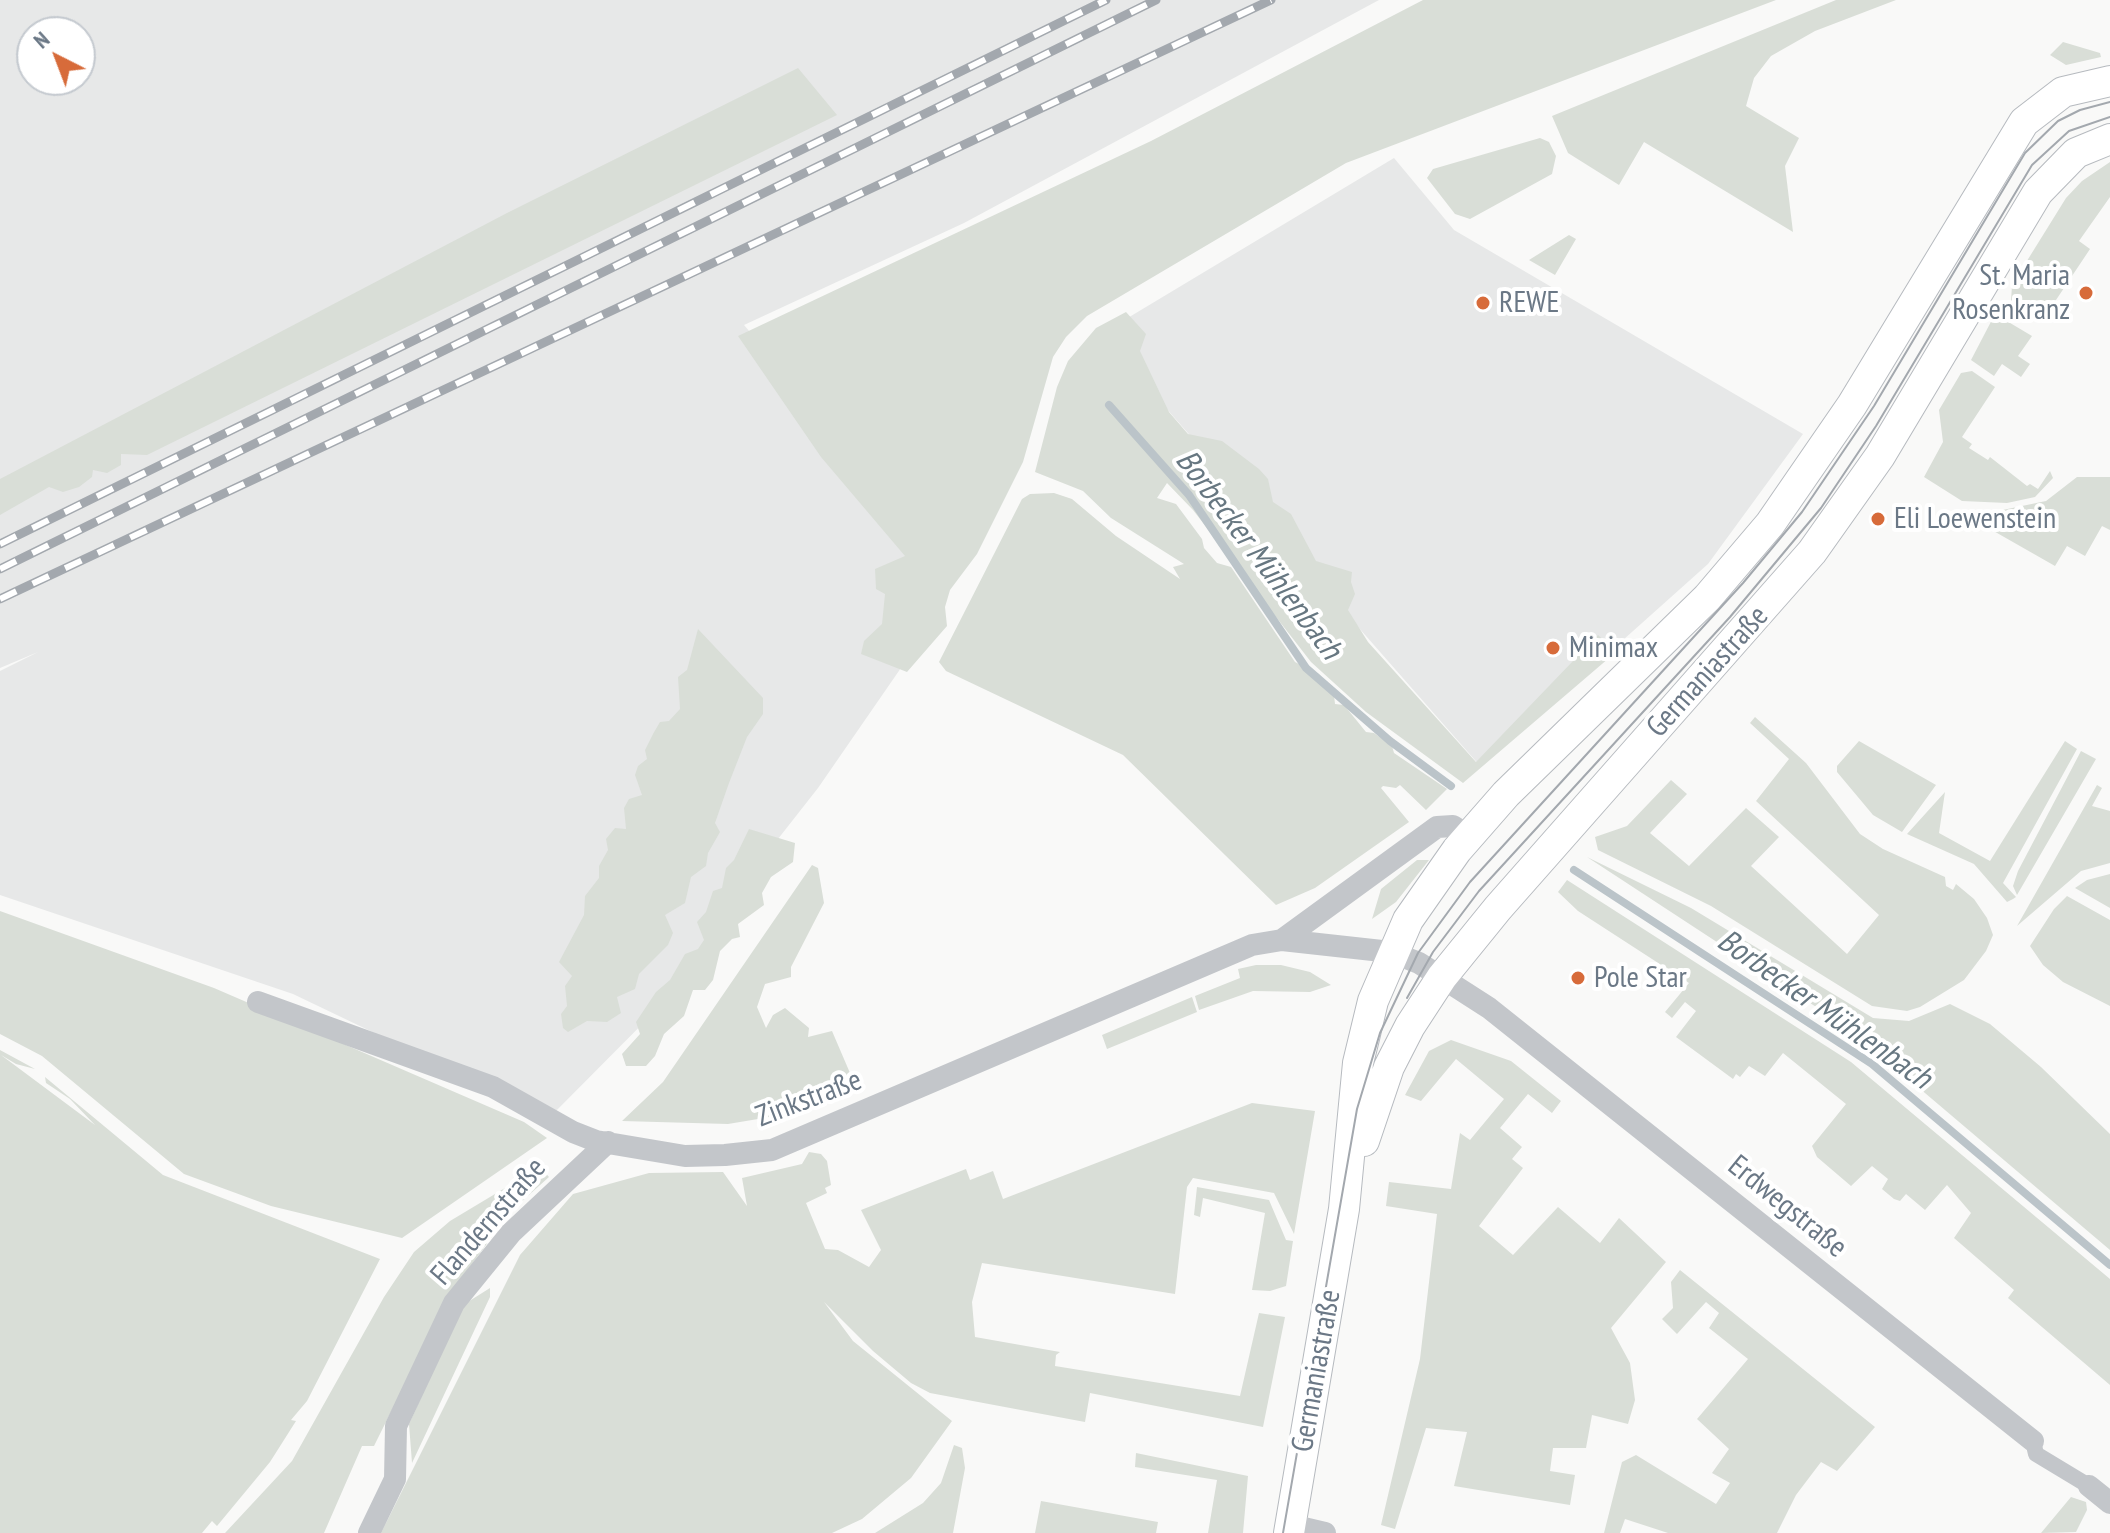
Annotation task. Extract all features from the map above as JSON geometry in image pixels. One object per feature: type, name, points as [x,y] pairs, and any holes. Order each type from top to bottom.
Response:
[{"type":"main road","name":"Germaniastraße","points":[[1344,1209],[1389,1067],[1417,1014],[1417,964],[1408,920],[1455,830],[1558,740],[1707,598],[1754,543],[1852,405],[2015,132],[2043,104],[2075,87],[2110,81]]},
{"type":"main road","name":"Germaniastraße","points":[[1290,1529],[1344,1209],[1358,1063],[1373,1001],[1417,964],[1498,908],[1812,552],[1880,456],[2031,201],[2061,165],[2101,141]]},
{"type":"street","name":"Zinkstraße","points":[[1282,940],[1455,830]]},
{"type":"street","name":"Zinkstraße","points":[[258,1002],[493,1087],[573,1132],[608,1142],[685,1156],[772,1150],[1252,945],[1282,940],[1417,964]]},
{"type":"street","name":"Erdwegstraße","points":[[1417,964],[1489,1008],[2033,1441],[2036,1454],[2089,1486],[2110,1503]]},
{"type":"street","name":"Flandernstraße","points":[[369,1533],[395,1479],[396,1426],[454,1303],[511,1233],[608,1142]]},
{"type":"street","points":[[1290,1529],[1325,1533]]},
{"type":"shaded area","points":[[0,0],[1379,0],[964,223],[744,325],[792,381],[940,578],[903,665],[818,788],[756,867],[689,977],[550,1117],[293,994],[0,895],[0,671],[38,652],[0,668]]},
{"type":"shaded area","points":[[1423,0],[1776,0],[1346,163],[1087,316],[1066,337],[1053,357],[1023,462],[977,554],[950,590],[945,607],[947,626],[907,672],[861,654],[864,641],[882,624],[885,594],[876,589],[875,569],[905,556],[821,457],[738,336],[1151,141]]},
{"type":"shaded area","points":[[1836,0],[1896,0],[1815,31],[1771,56],[1754,78],[1746,106],[1799,138],[1785,166],[1793,232],[1644,142],[1619,185],[1568,153],[1552,116]]},
{"type":"shaded area","points":[[2063,42],[2100,53],[2101,57],[2066,65],[2050,55]]},
{"type":"shaded area","points":[[798,68],[837,115],[147,455],[121,454],[121,465],[107,473],[93,470],[92,477],[79,487],[63,492],[49,487],[0,515],[0,479],[507,213]]},
{"type":"shaded area","points":[[1540,138],[1549,142],[1556,156],[1552,174],[1470,219],[1455,214],[1427,178],[1433,169]]},
{"type":"shaded area","points":[[1394,158],[1454,230],[1803,434],[1708,564],[1481,767],[1101,334]]},
{"type":"shaded area","points":[[2110,162],[2110,197],[2079,241],[2090,249],[2042,321],[2011,301],[2012,285],[2066,198],[2082,181]]},
{"type":"shaded area","points":[[1569,235],[1576,239],[1555,275],[1529,260]]},
{"type":"shaded area","points":[[1126,312],[1146,334],[1140,351],[1169,412],[1188,434],[1222,441],[1259,469],[1268,479],[1273,502],[1291,514],[1316,561],[1352,572],[1355,594],[1348,610],[1368,642],[1476,762],[1598,635],[1616,652],[1463,783],[1366,712],[1311,662],[1193,510],[1167,483],[1157,498],[1176,504],[1217,563],[1231,567],[1295,662],[1319,674],[1334,695],[1335,704],[1344,705],[1366,732],[1374,733],[1392,746],[1394,753],[1447,789],[1426,810],[1400,785],[1396,788],[1383,786],[1381,788],[1409,822],[1315,888],[1276,905],[1123,755],[946,671],[939,662],[1022,499],[1030,494],[1054,493],[1072,499],[1116,536],[1180,579],[1173,567],[1184,564],[1111,518],[1083,491],[1035,472],[1057,387],[1068,361],[1096,328]]},
{"type":"shaded area","points":[[1995,314],[2032,336],[2018,356],[2030,364],[2021,377],[2002,364],[1994,376],[1971,360]]},
{"type":"shaded area","points":[[1972,371],[1995,387],[1962,437],[1972,444],[1969,448],[1988,460],[1990,457],[2027,486],[2030,484],[2038,489],[2050,471],[2053,478],[2035,497],[2007,503],[1962,501],[1924,477],[1943,442],[1939,410],[1961,373]]},
{"type":"shaded area","points":[[2077,477],[2110,477],[2110,530],[2102,526],[2085,556],[2067,546],[2055,566],[1969,517],[2046,501]]},
{"type":"shaded area","points":[[698,629],[763,698],[763,714],[747,737],[729,783],[715,823],[720,832],[708,853],[706,866],[691,877],[685,903],[665,915],[673,933],[668,945],[639,974],[635,989],[617,997],[621,1013],[607,1022],[587,1021],[568,1032],[563,1028],[561,1014],[567,1006],[565,986],[572,976],[559,962],[584,915],[585,896],[599,878],[599,866],[608,850],[606,839],[615,828],[626,829],[624,808],[629,799],[642,795],[635,775],[638,766],[647,759],[645,750],[660,722],[669,721],[680,709],[678,677],[687,670]]},
{"type":"shaded area","points":[[1755,717],[1806,763],[1860,834],[1883,849],[1945,877],[1946,886],[1953,890],[1956,884],[1974,899],[1987,918],[1993,935],[1986,951],[1964,980],[1920,1007],[1907,1011],[1872,1006],[1711,906],[1598,850],[1595,837],[1627,826],[1671,780],[1687,794],[1650,833],[1689,866],[1746,808],[1779,837],[1751,866],[1847,954],[1879,915],[1756,801],[1789,759],[1750,723]]},
{"type":"shaded area","points":[[1859,741],[1936,785],[1902,832],[1873,815],[1837,772],[1837,766]]},
{"type":"shaded area","points":[[2065,741],[2077,749],[2003,883],[2016,897],[2013,899],[2007,902],[1974,864],[1907,834],[1945,792],[1939,833],[1990,861]]},
{"type":"shaded area","points":[[2081,751],[2096,759],[2017,895],[2013,886],[2018,871]]},
{"type":"shaded area","points":[[2097,785],[2102,788],[2092,806],[2110,811],[2110,863],[2081,871],[2017,926]]},
{"type":"shaded area","points":[[749,829],[795,843],[793,862],[771,877],[762,893],[764,905],[738,924],[740,937],[732,939],[720,951],[713,980],[705,990],[693,990],[684,1016],[664,1034],[655,1056],[646,1066],[626,1066],[622,1054],[640,1034],[636,1022],[656,992],[670,980],[685,954],[698,949],[704,940],[697,922],[706,912],[713,891],[722,888],[726,868],[734,860]]},
{"type":"shaded area","points":[[1587,857],[1691,908],[1873,1018],[1909,1021],[1950,1004],[1990,1024],[2041,1067],[2110,1134],[2110,1250],[1912,1082],[1869,1052],[1862,1037]]},
{"type":"shaded area","points":[[1417,860],[1429,860],[1396,902],[1372,919],[1381,889]]},
{"type":"shaded area","points":[[812,865],[818,868],[824,903],[791,967],[791,977],[765,984],[757,1007],[766,1028],[773,1015],[785,1008],[809,1028],[808,1037],[832,1031],[853,1080],[825,1091],[788,1114],[728,1124],[622,1121],[663,1082]]},
{"type":"shaded area","points":[[2110,874],[2110,908],[2075,888],[2087,880]]},
{"type":"shaded area","points":[[1567,880],[1851,1062],[2110,1279],[2110,1385],[2008,1298],[2014,1290],[1954,1238],[1971,1213],[1947,1185],[1925,1210],[1906,1194],[1900,1201],[1894,1199],[1882,1189],[1888,1179],[1872,1166],[1851,1186],[1817,1157],[1812,1146],[1846,1104],[1783,1053],[1765,1076],[1749,1066],[1740,1077],[1736,1074],[1733,1079],[1676,1037],[1696,1011],[1685,1002],[1672,1018],[1665,1012],[1689,983],[1578,911],[1558,892]]},
{"type":"shaded area","points":[[2067,896],[2110,920],[2110,1006],[2063,982],[2043,965],[2030,946],[2054,909]]},
{"type":"shaded area","points":[[0,911],[214,988],[524,1122],[547,1138],[402,1238],[271,1206],[184,1174],[42,1056],[0,1034]]},
{"type":"shaded area","points":[[1281,965],[1310,972],[1331,985],[1310,992],[1253,991],[1199,1010],[1195,996],[1240,978],[1238,969]]},
{"type":"shaded area","points":[[1192,997],[1197,1012],[1107,1049],[1102,1035]]},
{"type":"shaded area","points":[[1451,1040],[1511,1061],[1561,1101],[1552,1113],[1528,1094],[1500,1128],[1522,1147],[1512,1159],[1523,1168],[1479,1226],[1513,1255],[1558,1207],[1600,1243],[1619,1218],[1666,1262],[1611,1328],[1630,1363],[1635,1400],[1628,1424],[1592,1415],[1586,1448],[1553,1448],[1550,1471],[1575,1475],[1570,1505],[1454,1486],[1467,1432],[1426,1428],[1395,1529],[1381,1525],[1420,1359],[1437,1214],[1386,1206],[1389,1182],[1451,1189],[1460,1133],[1470,1140],[1504,1099],[1456,1059],[1421,1101],[1405,1095],[1429,1051]]},
{"type":"shaded area","points":[[0,1050],[35,1069],[16,1064],[1,1055],[95,1125],[70,1099],[46,1083],[45,1077],[163,1175],[380,1259],[307,1401],[291,1420],[296,1421],[270,1462],[217,1526],[212,1521],[202,1533],[0,1533]]},
{"type":"shaded area","points":[[1252,1103],[1315,1111],[1294,1234],[1274,1193],[1193,1178],[1187,1187],[1175,1294],[982,1263],[972,1302],[975,1337],[1060,1352],[1056,1355],[1055,1366],[1240,1396],[1259,1313],[1285,1317],[1263,1427],[1090,1393],[1085,1422],[930,1393],[911,1383],[873,1351],[824,1302],[853,1341],[952,1421],[911,1478],[862,1519],[832,1533],[381,1533],[520,1255],[573,1194],[649,1173],[723,1172],[747,1206],[742,1178],[802,1164],[809,1152],[821,1154],[827,1161],[831,1185],[825,1188],[827,1193],[806,1203],[825,1249],[838,1250],[869,1267],[881,1250],[861,1210],[966,1169],[970,1180],[993,1171],[1003,1199]]},
{"type":"shaded area","points":[[540,1167],[549,1177],[510,1212],[448,1297],[374,1446],[362,1446],[324,1533],[225,1533],[292,1461],[384,1297],[414,1252],[450,1221]]},
{"type":"shaded area","points":[[1197,1187],[1269,1200],[1286,1240],[1293,1241],[1286,1286],[1270,1291],[1252,1290],[1265,1213],[1203,1198],[1200,1217],[1194,1215]]},
{"type":"shaded area","points":[[1680,1270],[1875,1427],[1837,1471],[1821,1462],[1796,1495],[1777,1533],[1668,1533],[1625,1519],[1620,1533],[1604,1533],[1622,1462],[1636,1455],[1716,1504],[1730,1483],[1712,1473],[1729,1449],[1697,1419],[1748,1359],[1709,1328],[1719,1313],[1706,1302],[1677,1334],[1662,1319],[1673,1308],[1671,1282]]},
{"type":"shaded area","points":[[490,1288],[490,1297],[412,1463],[409,1424],[463,1305]]},
{"type":"shaded area","points":[[954,1445],[962,1448],[965,1468],[953,1533],[875,1533],[923,1503],[941,1483]]},
{"type":"shaded area","points":[[1136,1453],[1248,1476],[1243,1533],[1208,1533],[1217,1480],[1135,1467]]},
{"type":"shaded area","points":[[2071,1497],[2086,1502],[2087,1510],[2076,1532],[2041,1533]]},
{"type":"shaded area","points":[[1041,1501],[1158,1522],[1156,1533],[1035,1533]]},
{"type":"waterway","name":"Borbecker Mühlenbach","points":[[1109,405],[1189,495],[1306,668],[1390,741],[1451,786]]},
{"type":"waterway","name":"Borbecker Mühlenbach","points":[[1574,870],[1872,1064],[2110,1265]]},
{"type":"tram line","points":[[1283,1533],[1357,1109],[1380,1033],[1418,953],[1470,882],[1743,583],[1802,512],[1874,406],[2025,153],[2058,121],[2080,110],[2110,102]]},
{"type":"tram line","points":[[1407,998],[1433,952],[1479,891],[1730,617],[1821,508],[1876,426],[2032,165],[2069,131],[2110,117]]},
{"type":"railway","points":[[0,544],[1106,0]]},
{"type":"railway","points":[[0,569],[1156,0]]},
{"type":"railway","points":[[0,599],[1271,0]]},
{"type":"place","name":"St. Maria Rosenkranz","points":[[2086,293]]},
{"type":"place","name":"REWE","points":[[1483,303]]},
{"type":"place","name":"Eli Loewenstein","points":[[1878,519]]},
{"type":"place","name":"Minimax","points":[[1553,648]]},
{"type":"place","name":"Pole Star","points":[[1578,978]]}]
